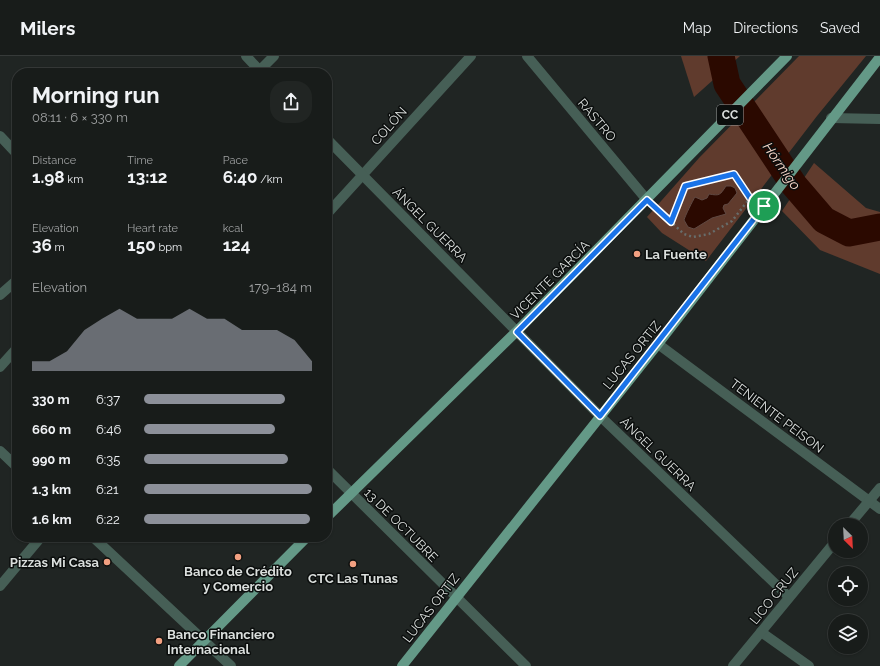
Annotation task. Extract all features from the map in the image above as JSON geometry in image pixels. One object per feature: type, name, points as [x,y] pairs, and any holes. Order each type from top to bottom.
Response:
[{"type":"main road","name":"LUCAS ORTIZ","points":[[402,666],[658,344],[810,145],[880,57]]},
{"type":"main road","name":"VICENTE GARCÍA","points":[[332,512],[517,332],[784,59]]},
{"type":"main road","points":[[179,666],[302,542]]},
{"type":"street","points":[[246,56],[256,68]]},
{"type":"street","points":[[263,68],[274,56]]},
{"type":"street","name":"COLÓN","points":[[332,208],[471,56]]},
{"type":"street","name":"RASTRO","points":[[527,56],[647,200]]},
{"type":"street","points":[[831,118],[880,119]]},
{"type":"street","points":[[0,136],[12,149]]},
{"type":"street","name":"ÁNGEL GUERRA","points":[[332,144],[600,416],[789,597]]},
{"type":"street","points":[[0,295],[12,284]]},
{"type":"street","name":"TENIENTE PEISON","points":[[658,344],[880,509]]},
{"type":"street","points":[[0,367],[12,354]]},
{"type":"street","points":[[0,451],[12,462]]},
{"type":"street","name":"13 DE OCTUBRE","points":[[332,474],[350,494],[526,666]]},
{"type":"street","points":[[855,518],[880,488]]},
{"type":"street","points":[[0,586],[37,542]]},
{"type":"street","points":[[98,542],[231,666]]},
{"type":"street","name":"LICO CRUZ","points":[[733,666],[828,550]]},
{"type":"street","points":[[761,632],[810,666]]},
{"type":"path","points":[[671,222],[685,186],[734,174],[750,198],[765,205]]},
{"type":"path","points":[[647,200],[684,234],[693,237],[709,234],[732,221],[750,198]]},
{"type":"shaded area","points":[[681,56],[740,56],[694,97]]},
{"type":"shaded area","points":[[799,56],[866,56],[817,116],[706,261],[662,233],[647,217],[699,158]]},
{"type":"shaded area","points":[[814,163],[866,208],[880,212],[880,274],[820,250],[782,211]]},
{"type":"shaded area","points":[[726,186],[735,188],[737,193],[728,204],[724,205],[723,208],[726,214],[712,218],[694,229],[688,227],[684,220],[695,197],[702,200],[707,198],[709,194],[719,194]]},
{"type":"waterway","name":"Hórmigo","points":[[721,56],[727,84],[794,185],[824,220],[849,233],[880,227]]},
{"type":"place","name":"La Fuente","points":[[637,254]]},
{"type":"place","name":"Banco de Crédito y Comercio","points":[[238,557]]},
{"type":"place","name":"Pizzas Mi Casa","points":[[107,562]]},
{"type":"place","name":"CTC Las Tunas","points":[[353,564]]},
{"type":"place","name":"Banco Financiero Internacional","points":[[159,641]]},
{"type":"route","points":[[734,174],[750,198],[764,206],[658,344],[600,416],[517,332],[647,200],[671,222],[685,186],[734,174]]}]
